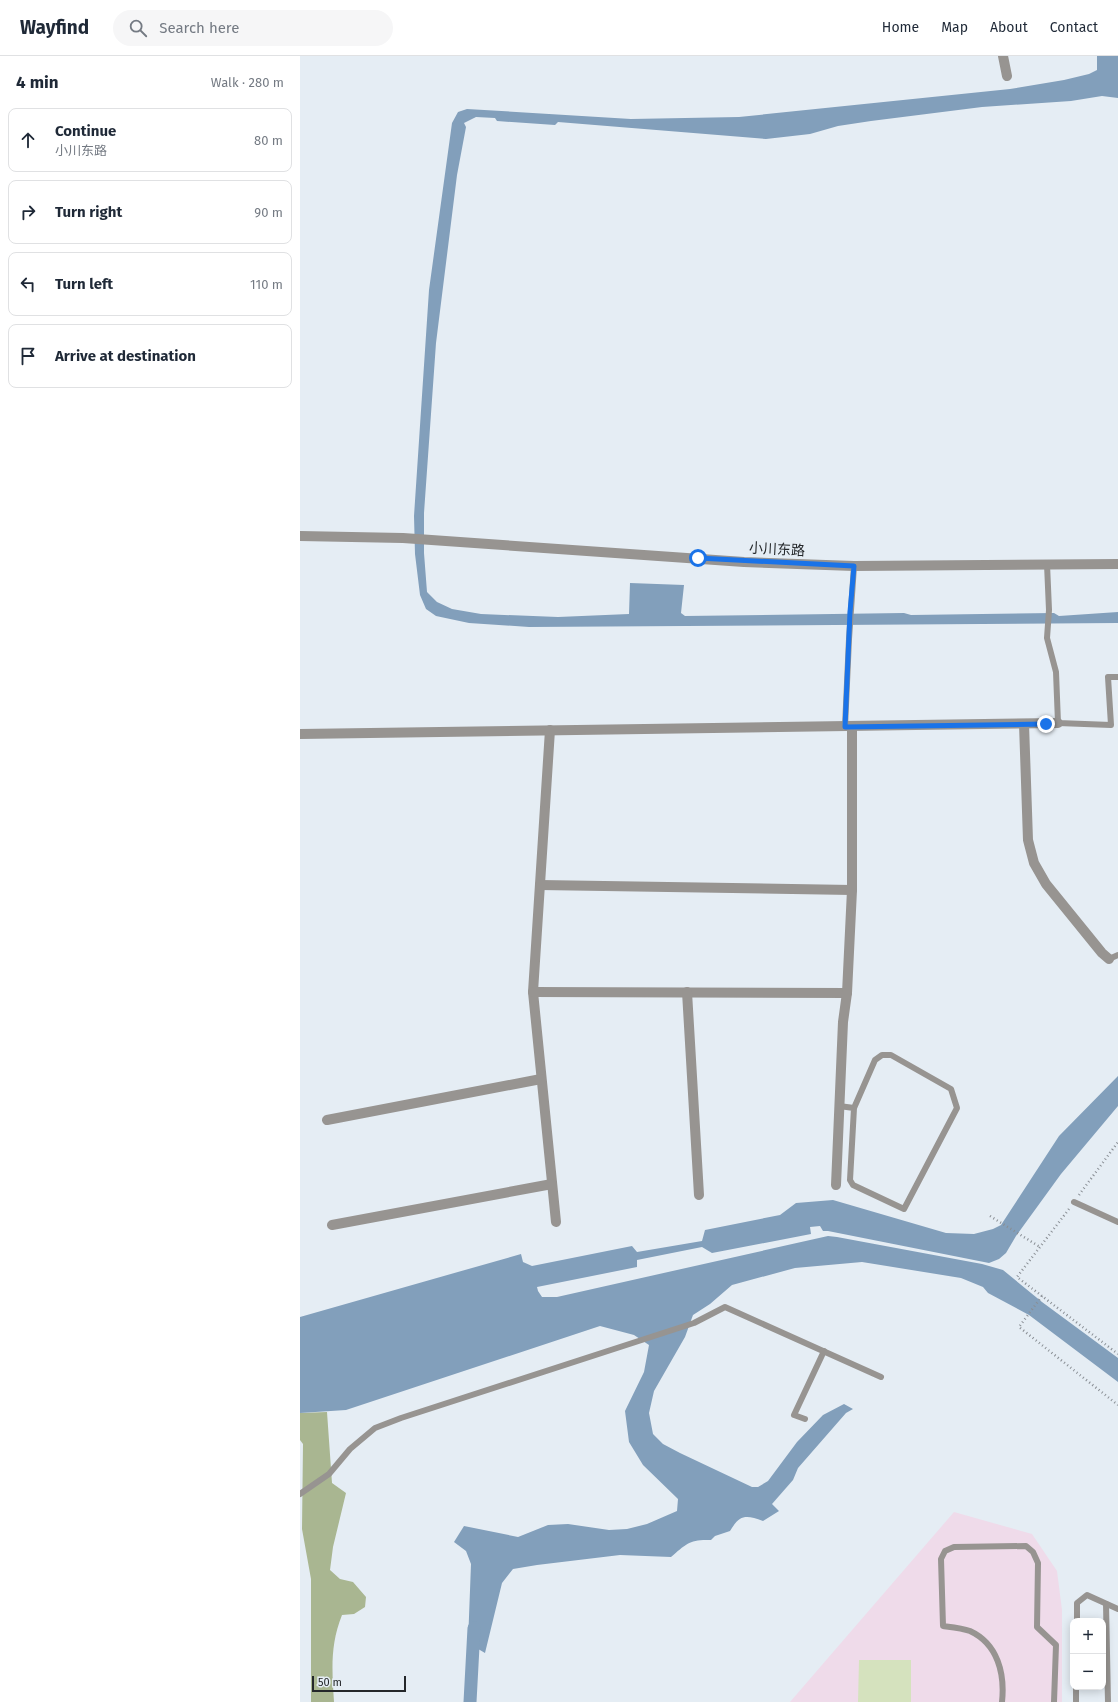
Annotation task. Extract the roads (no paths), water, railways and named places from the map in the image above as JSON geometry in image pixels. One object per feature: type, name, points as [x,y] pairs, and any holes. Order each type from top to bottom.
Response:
[{"type":"street","points":[[1003,56],[1007,76]]},
{"type":"street","name":"小川东路","points":[[300,536],[403,538],[744,562],[854,566],[1118,564]]},
{"type":"street","points":[[300,734],[1058,723]]},
{"type":"street","points":[[1024,724],[1028,840],[1034,863],[1046,884],[1102,953],[1114,957]]},
{"type":"street","points":[[836,1185],[842,1022],[847,993],[852,890],[848,727]]},
{"type":"street","points":[[550,730],[533,992],[556,1222]]},
{"type":"street","points":[[540,885],[852,890]]},
{"type":"street","points":[[533,992],[847,993]]},
{"type":"street","points":[[687,992],[699,1195]]},
{"type":"street","points":[[327,1120],[541,1079]]},
{"type":"street","points":[[332,1225],[552,1184]]},
{"type":"lane","points":[[1047,564],[1049,610],[1047,638],[1056,672],[1058,723],[1111,725],[1108,677],[1118,676]]},
{"type":"lane","points":[[848,727],[850,612],[854,566]]},
{"type":"lane","points":[[882,1055],[891,1055],[951,1089],[957,1108],[904,1209],[853,1185],[850,1180],[854,1108],[875,1060],[882,1055]]},
{"type":"lane","points":[[839,1106],[854,1108]]},
{"type":"lane","points":[[1074,1202],[1118,1222]]},
{"type":"lane","points":[[300,1494],[329,1474],[350,1449],[375,1428],[401,1418],[694,1323],[725,1307],[881,1377]]},
{"type":"lane","points":[[805,1419],[794,1415],[824,1351]]},
{"type":"lane","points":[[1002,1702],[1002,1670],[994,1652],[985,1640],[969,1631],[943,1626],[941,1559],[945,1551],[954,1547],[1026,1546],[1033,1552],[1038,1563],[1037,1627],[1056,1645],[1054,1702]]},
{"type":"lane","points":[[1077,1618],[1077,1604],[1086,1595],[1118,1609]]},
{"type":"lane","points":[[1106,1604],[1108,1702]]},
{"type":"lane","points":[[1076,1690],[1076,1702]]},
{"type":"water","points":[[1097,56],[1118,56],[1118,98],[1102,96],[1071,101],[982,107],[871,121],[838,126],[810,134],[766,139],[558,122],[555,125],[497,121],[495,118],[476,117],[464,123],[466,127],[457,175],[436,343],[424,513],[424,553],[427,592],[437,602],[452,609],[481,614],[558,617],[629,614],[630,583],[684,585],[681,613],[685,616],[904,613],[911,615],[1054,613],[1059,616],[1118,612],[1118,623],[529,627],[469,623],[436,616],[426,609],[420,595],[415,554],[414,516],[429,290],[452,123],[458,112],[467,109],[631,119],[739,117],[1010,89],[1064,80],[1089,74],[1097,70]]},
{"type":"water","points":[[1118,1076],[1118,1106],[1061,1174],[1016,1236],[1006,1253],[999,1259],[989,1263],[823,1231],[820,1226],[810,1227],[811,1234],[712,1253],[702,1247],[637,1260],[637,1267],[537,1287],[542,1297],[557,1297],[828,1236],[837,1237],[982,1264],[1003,1270],[1042,1302],[1118,1358],[1118,1382],[1029,1315],[988,1293],[983,1287],[961,1278],[862,1262],[795,1268],[732,1285],[710,1304],[693,1315],[685,1337],[654,1391],[649,1413],[653,1434],[663,1444],[680,1453],[752,1487],[758,1487],[768,1481],[797,1442],[823,1415],[844,1404],[853,1409],[846,1413],[798,1468],[793,1480],[772,1504],[779,1511],[763,1521],[744,1517],[737,1521],[730,1531],[715,1536],[711,1540],[698,1540],[689,1543],[671,1557],[620,1555],[513,1569],[502,1583],[485,1653],[468,1643],[471,1564],[466,1551],[454,1542],[464,1526],[518,1537],[548,1525],[568,1524],[609,1530],[627,1529],[647,1524],[677,1511],[678,1499],[643,1465],[629,1442],[625,1411],[644,1372],[649,1345],[634,1335],[600,1326],[346,1410],[300,1413],[300,1317],[521,1254],[523,1262],[532,1266],[632,1246],[637,1252],[702,1241],[705,1230],[780,1215],[796,1203],[833,1200],[946,1233],[974,1234],[993,1229],[1001,1225],[1059,1136]]},
{"type":"waterway","points":[[470,1702],[474,1628]]}]
